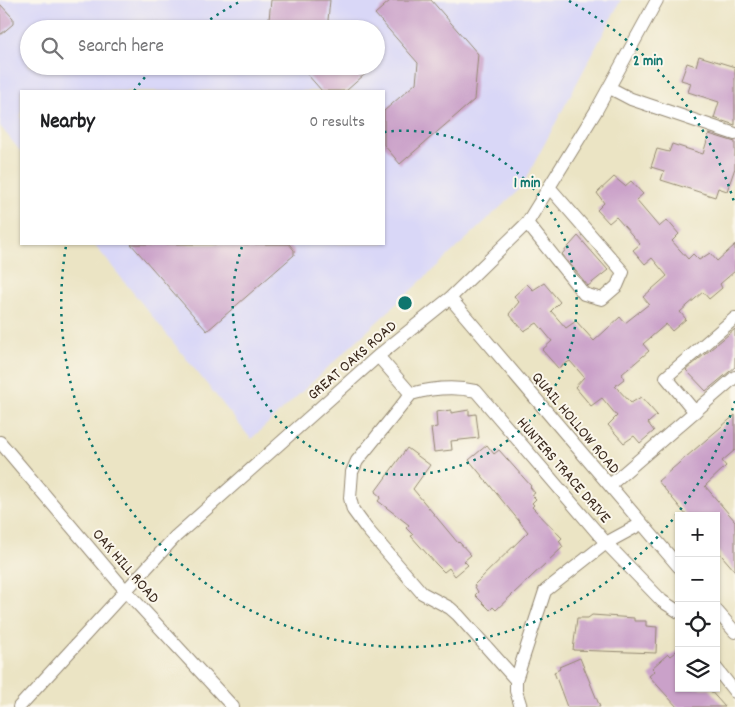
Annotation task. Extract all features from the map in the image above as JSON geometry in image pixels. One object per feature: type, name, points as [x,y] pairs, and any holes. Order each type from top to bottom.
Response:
[{"type":"street","name":"GREAT OAKS ROAD","points":[[19,707],[175,536],[378,356],[450,298],[527,223],[610,88],[657,0]]},
{"type":"street","points":[[610,88],[631,99],[735,134]]},
{"type":"street","points":[[527,223],[584,294],[602,299],[618,286],[623,272],[548,187]]},
{"type":"street","name":"QUAIL HOLLOW ROAD","points":[[450,298],[675,562]]},
{"type":"street","points":[[695,412],[666,377],[735,318]]},
{"type":"street","points":[[378,356],[411,394],[357,461],[349,486],[353,510],[422,593],[450,608],[458,615],[516,680]]},
{"type":"street","points":[[610,485],[735,377]]},
{"type":"street","name":"HUNTERS TRACE DRIVE","points":[[411,394],[441,388],[459,387],[476,391],[606,543],[662,601],[675,609]]},
{"type":"street","name":"OAK HILL ROAD","points":[[0,442],[125,590],[233,707]]},
{"type":"street","points":[[521,707],[516,691],[516,680],[545,591],[606,543],[641,524]]},
{"type":"street","points":[[720,614],[734,629]]},
{"type":"street","points":[[720,673],[735,692]]},
{"type":"shaded area","points":[[0,0],[621,0],[521,188],[251,439],[95,245],[385,245],[385,90],[20,90],[20,151],[0,126]]},
{"type":"building","points":[[271,0],[330,0],[328,20],[269,20]]},
{"type":"building","points":[[391,0],[431,0],[478,54],[474,100],[400,164],[385,146],[385,110],[416,83],[418,63],[385,25],[385,20],[380,20],[375,14]]},
{"type":"building","points":[[0,4],[13,18],[13,24],[0,35]]},
{"type":"building","points":[[699,56],[735,67],[735,125],[714,118],[719,102],[688,92],[691,83],[681,80],[687,63],[696,66]]},
{"type":"building","points":[[308,75],[364,75],[347,90],[321,90]]},
{"type":"building","points":[[709,134],[735,142],[735,168],[727,191],[718,188],[715,197],[661,180],[664,171],[651,167],[657,149],[669,152],[672,144],[703,154]]},
{"type":"building","points":[[614,177],[625,186],[631,181],[643,194],[636,200],[659,227],[667,220],[679,234],[672,241],[688,259],[693,254],[699,260],[710,253],[717,261],[735,245],[735,271],[720,284],[722,288],[709,299],[703,292],[680,312],[686,319],[672,331],[666,324],[643,344],[649,351],[622,374],[624,379],[615,386],[631,403],[641,397],[657,415],[648,423],[654,431],[640,443],[634,436],[624,443],[608,425],[617,416],[602,398],[591,406],[575,387],[584,377],[570,361],[558,368],[542,350],[552,341],[537,323],[524,331],[509,314],[519,302],[514,296],[527,284],[533,290],[544,283],[560,302],[551,311],[566,328],[576,321],[594,341],[620,317],[625,323],[649,304],[643,297],[667,276],[652,258],[645,264],[633,250],[640,244],[616,217],[609,223],[597,210],[604,203],[597,193]]},
{"type":"building","points":[[578,236],[608,270],[588,286],[562,254]]},
{"type":"building","points":[[132,245],[290,245],[294,250],[294,255],[207,331]]},
{"type":"building","points":[[735,329],[735,367],[706,391],[686,370]]},
{"type":"building","points":[[451,410],[451,413],[469,410],[469,415],[476,414],[479,438],[451,441],[452,450],[434,452],[431,428],[437,427],[436,412]]},
{"type":"building","points":[[735,415],[735,450],[722,461],[726,466],[705,486],[735,521],[735,571],[720,554],[720,512],[684,512],[658,481]]},
{"type":"building","points":[[487,445],[494,454],[499,450],[531,486],[535,493],[532,495],[536,499],[532,503],[534,505],[532,507],[562,538],[559,541],[563,547],[496,610],[493,607],[490,610],[475,595],[478,592],[474,585],[528,532],[469,460]]},
{"type":"building","points":[[407,448],[430,465],[413,489],[458,543],[471,555],[464,561],[468,565],[455,576],[449,568],[444,572],[411,536],[413,535],[406,528],[409,525],[378,501],[381,497],[375,492]]},
{"type":"building","points":[[592,615],[634,618],[634,621],[646,621],[646,626],[657,627],[656,653],[573,650],[577,618],[588,618]]},
{"type":"building","points":[[675,652],[675,692],[712,692],[725,707],[677,707],[649,676],[655,671],[652,668],[668,654],[670,656]]},
{"type":"building","points":[[580,658],[600,707],[567,707],[554,672],[560,669],[559,667]]}]
